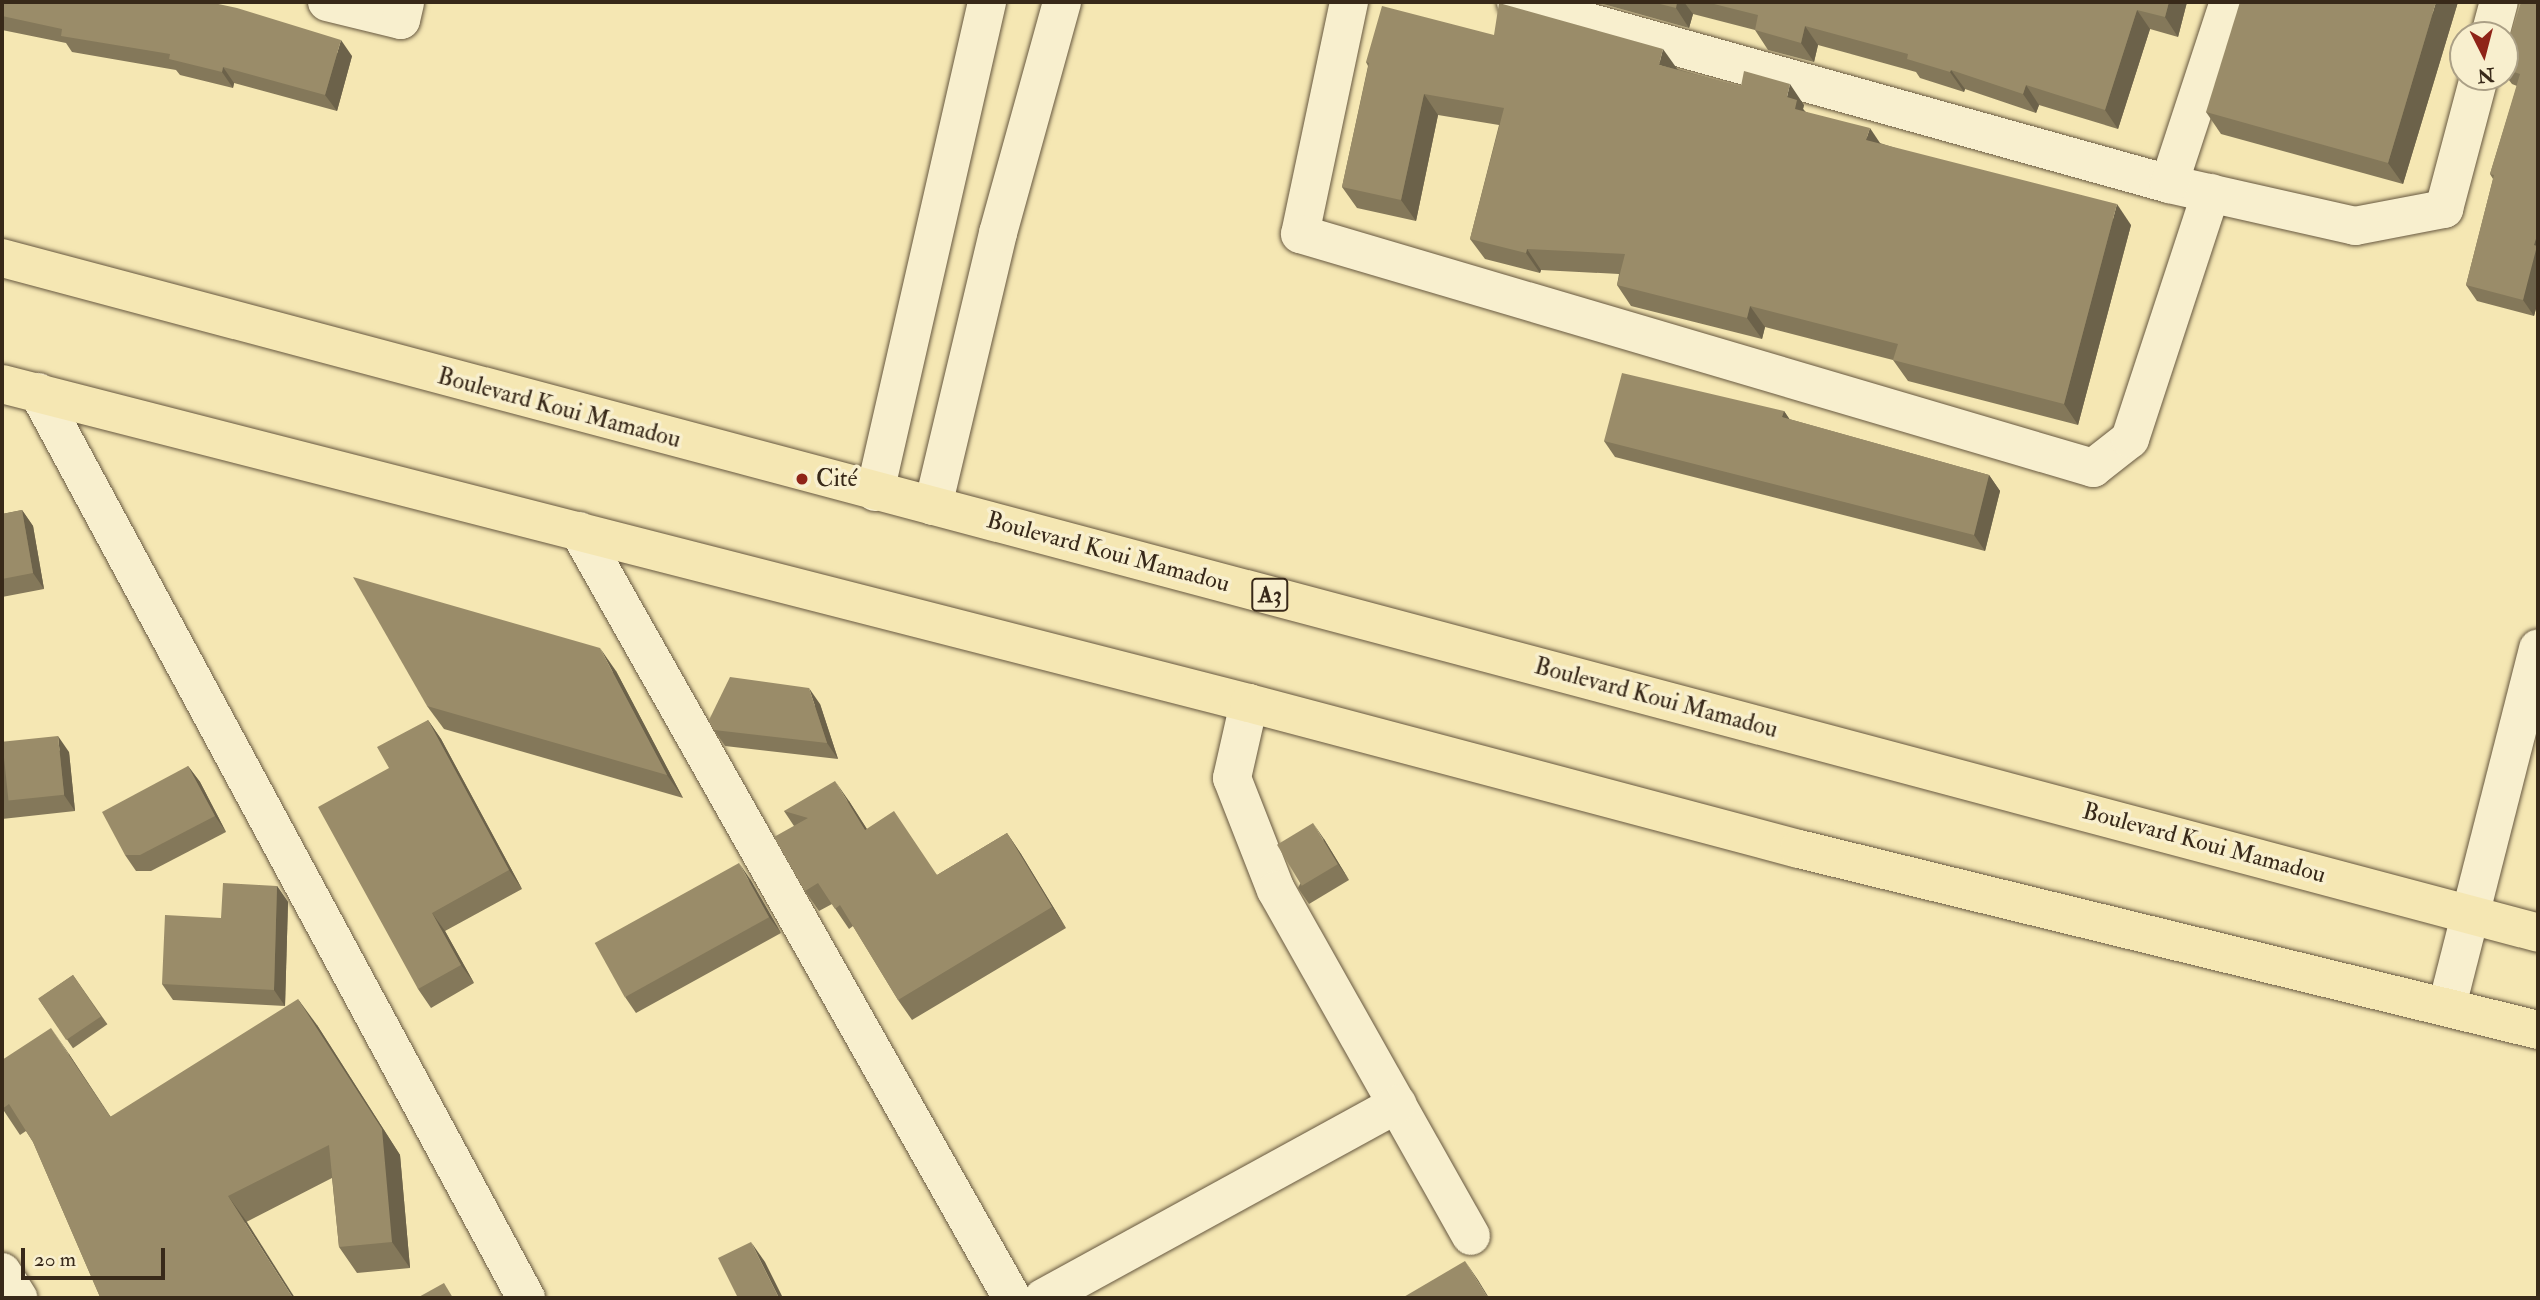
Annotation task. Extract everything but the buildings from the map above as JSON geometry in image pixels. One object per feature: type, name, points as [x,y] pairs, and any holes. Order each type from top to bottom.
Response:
[{"type":"main road","name":"Boulevard Koui Mamadou","points":[[2,258],[2538,933]]},
{"type":"main road","points":[[20,388],[1249,703],[1800,849],[2538,1030]]},
{"type":"street","points":[[327,2],[401,20],[405,2]]},
{"type":"street","points":[[875,492],[987,2]]},
{"type":"street","points":[[933,506],[998,233],[1062,2]]},
{"type":"street","points":[[1349,2],[1300,234],[2092,468],[2130,439],[2211,193]]},
{"type":"street","points":[[1516,2],[2169,184],[2355,226],[2444,209],[2475,91]]},
{"type":"street","points":[[2169,184],[2229,2]]},
{"type":"street","points":[[2494,21],[2499,2]]},
{"type":"street","points":[[20,388],[526,1298]]},
{"type":"street","points":[[579,531],[1012,1298]]},
{"type":"street","points":[[2447,1006],[2538,648]]},
{"type":"street","points":[[1249,703],[1233,778],[1276,890],[1471,1236]]},
{"type":"street","points":[[1043,1298],[1397,1104]]},
{"type":"street","points":[[2,1272],[18,1298]]},
{"type":"place","name":"Cité","points":[[802,479]]}]
